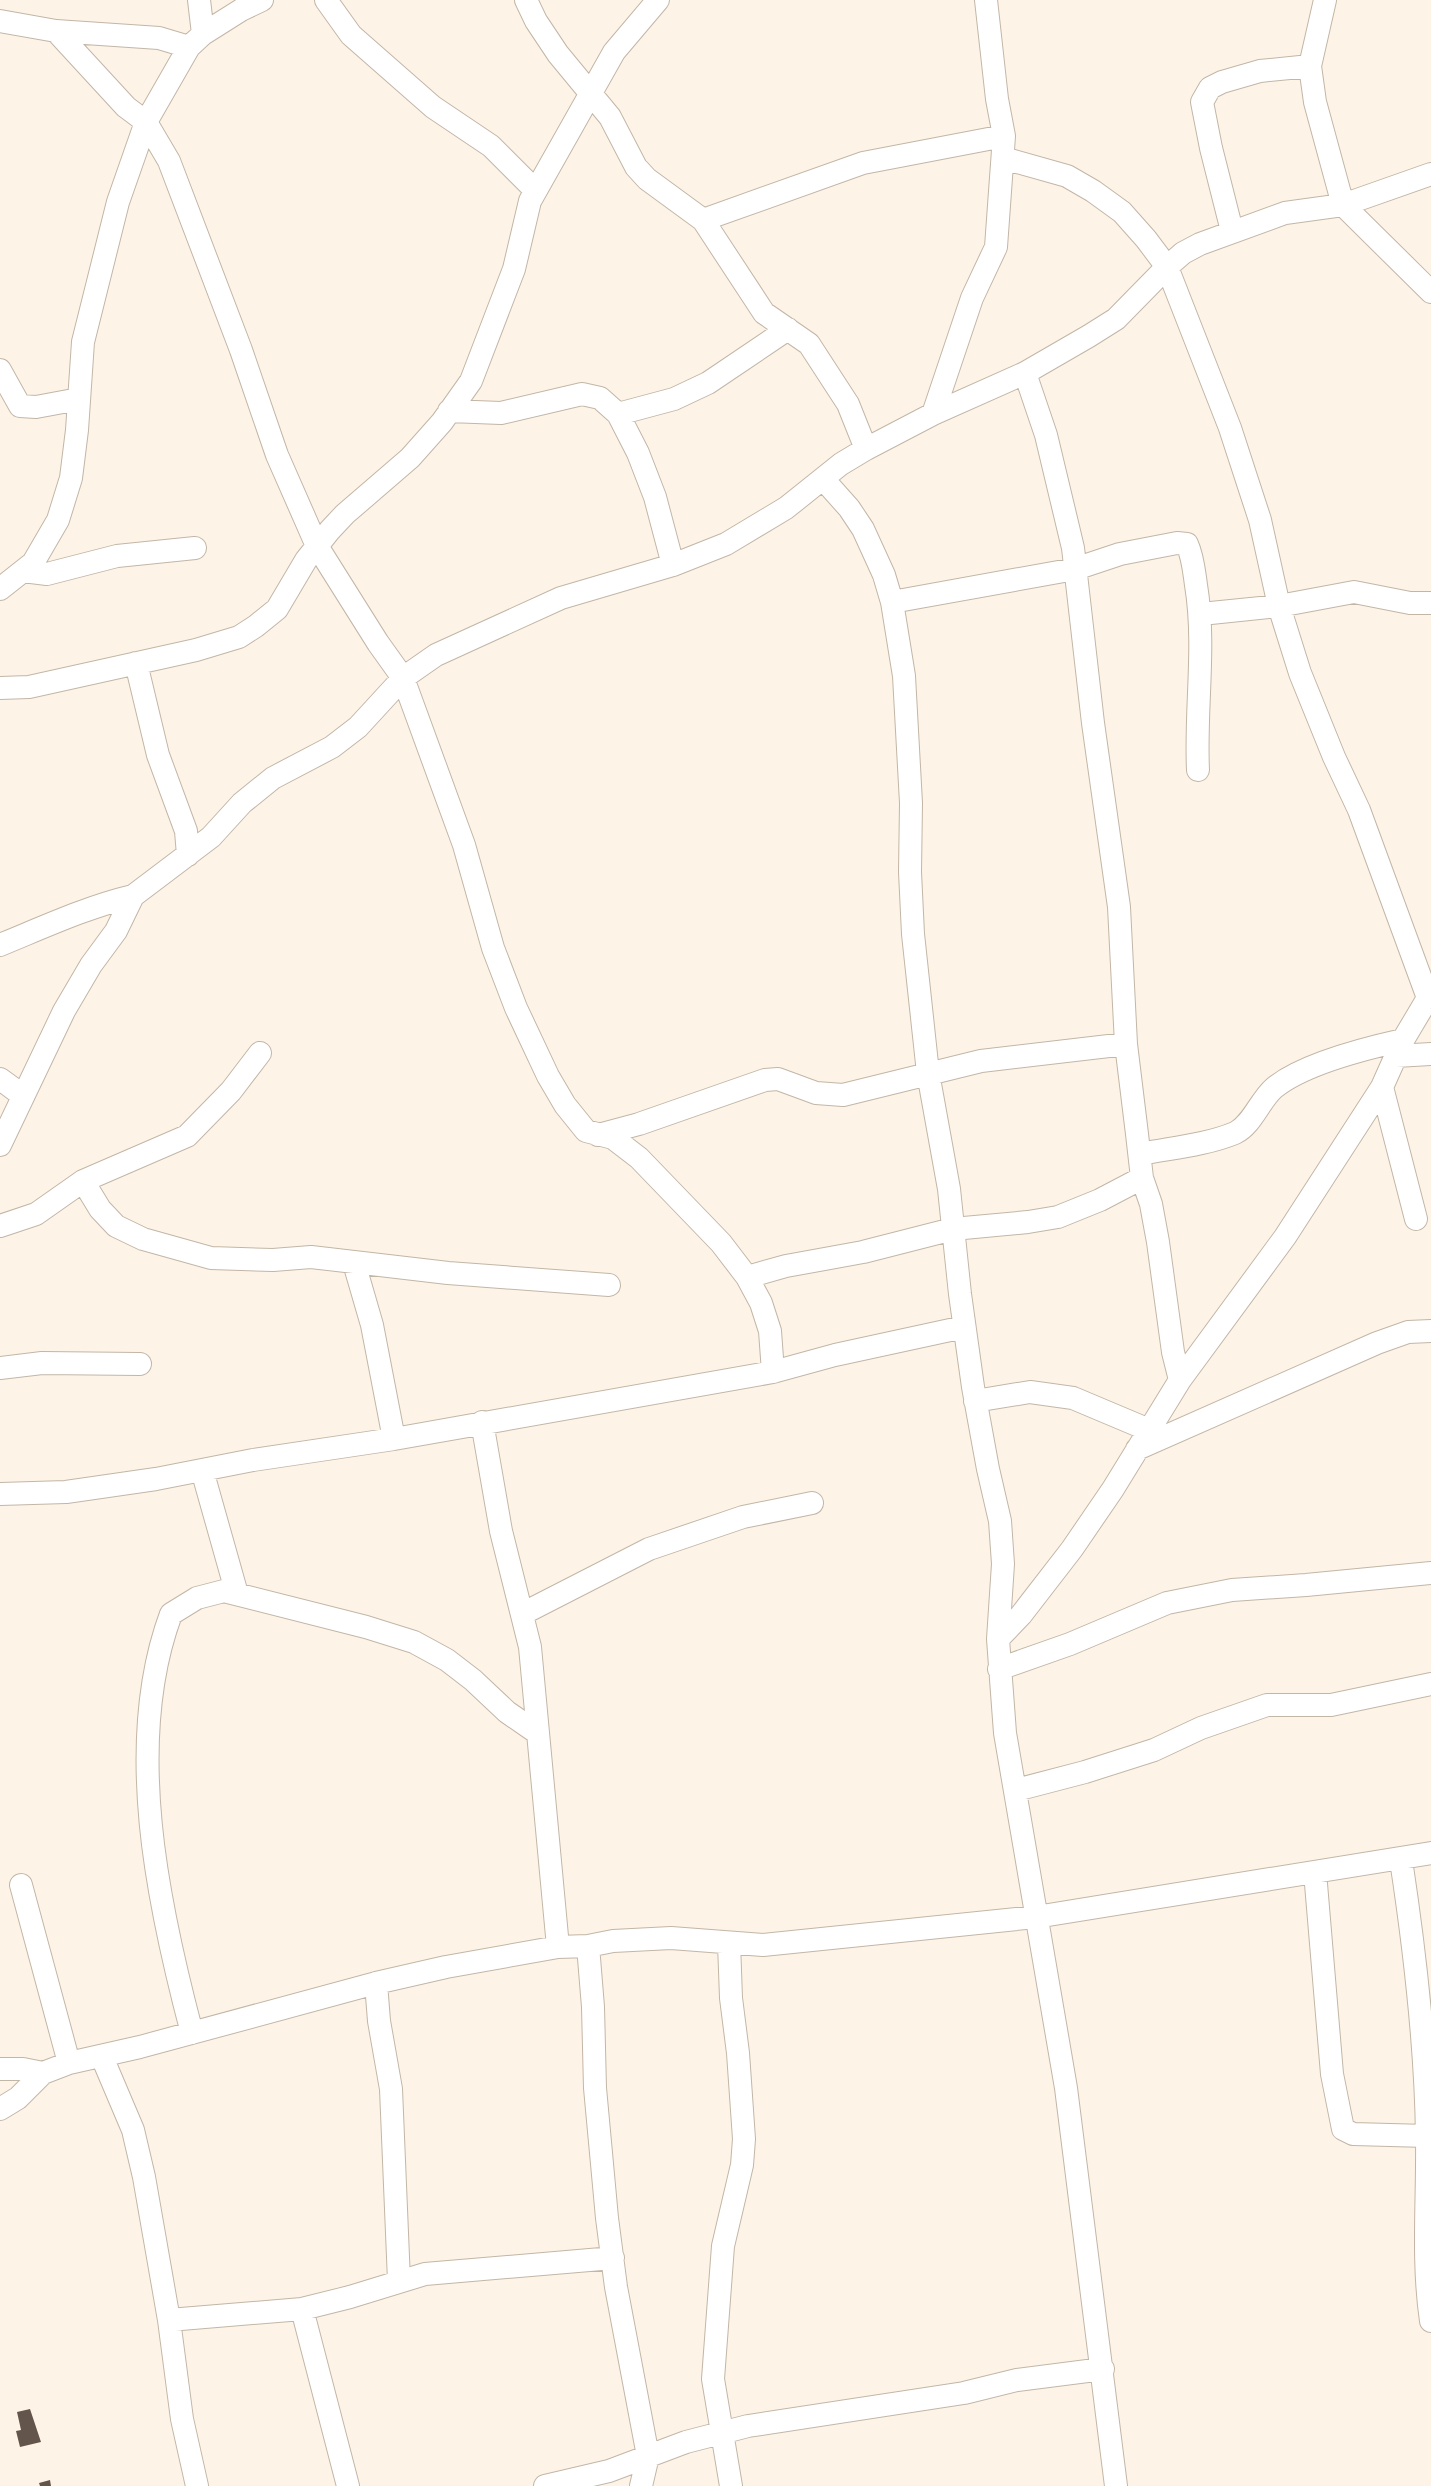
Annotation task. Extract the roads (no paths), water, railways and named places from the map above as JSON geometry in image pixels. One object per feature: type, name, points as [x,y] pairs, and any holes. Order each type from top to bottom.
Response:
[{"type":"street","points":[[196,40],[199,0]]},
{"type":"street","points":[[0,589],[33,563],[48,541],[58,520],[71,478],[83,342],[117,202],[146,122],[196,40],[241,10],[262,0]]},
{"type":"street","points":[[326,0],[351,34],[433,107],[491,146],[535,190]]},
{"type":"street","points":[[526,0],[536,21],[558,54],[591,91],[610,117],[636,167],[647,179],[703,220],[764,313],[809,344],[848,404],[866,449]]},
{"type":"street","points":[[0,688],[29,687],[196,650],[239,637],[256,627],[277,609],[317,546],[345,514],[410,458],[471,381],[514,269],[530,201],[535,190],[614,52],[658,0]]},
{"type":"street","points":[[1325,0],[1310,66],[1316,102],[1342,205],[1431,292]]},
{"type":"street","points":[[933,414],[972,298],[996,247],[1004,136],[997,99],[993,2]]},
{"type":"street","points":[[0,21],[56,31],[196,40]]},
{"type":"street","points":[[56,31],[126,107],[146,122],[169,161],[241,350],[277,455],[317,546],[378,643],[404,678],[464,845],[493,948],[516,1008],[548,1076],[565,1106],[586,1131],[613,1138],[639,1158],[721,1243],[747,1277],[761,1303],[770,1331],[773,1372]]},
{"type":"street","points":[[1232,231],[1210,148],[1202,102],[1210,88],[1222,82],[1260,71],[1310,66]]},
{"type":"street","points":[[703,220],[863,163],[1004,136]]},
{"type":"street","points":[[998,1639],[1022,1615],[1071,1548],[1180,1380],[1273,1254],[1382,1087],[1429,995],[1359,810],[1334,757],[1300,673],[1279,606],[1260,520],[1230,428],[1167,267],[1146,238],[1122,212],[1093,191],[1066,176],[1003,158]]},
{"type":"street","points":[[0,1145],[22,1095],[46,1053],[64,1011],[91,965],[116,932],[133,896],[155,877],[211,837],[242,803],[273,778],[332,747],[358,727],[404,678],[436,655],[525,613],[587,589],[673,565],[726,544],[786,508],[824,480],[841,464],[866,449],[933,414],[1025,373],[1116,319],[1167,267],[1183,253],[1200,244],[1285,213],[1342,205],[1431,174]]},
{"type":"street","points":[[618,414],[674,399],[708,383],[788,329]]},
{"type":"street","points":[[0,370],[20,406],[36,407],[79,399]]},
{"type":"street","points":[[1025,373],[1046,435],[1073,548],[1093,723],[1119,907],[1126,1044],[1142,1178],[1151,1204],[1173,1352],[1180,1380]]},
{"type":"street","points":[[449,411],[501,413],[582,394],[600,398],[618,414],[638,453],[673,565]]},
{"type":"street","points":[[824,480],[849,508],[884,575],[892,602],[904,676],[911,803],[913,934],[928,1073],[938,1115],[964,1327],[987,1469],[1000,1521],[1003,1564],[998,1639],[1005,1733],[1066,2088],[1116,2486]]},
{"type":"street","points":[[892,602],[1075,569],[1120,554],[1177,543],[1187,544],[1192,554],[1201,614],[1196,739],[1198,771]]},
{"type":"street","points":[[23,570],[47,574],[117,556],[195,549]]},
{"type":"street","points":[[1201,614],[1279,606],[1354,592],[1410,603],[1431,603]]},
{"type":"street","points":[[135,663],[158,755],[186,831],[188,855]]},
{"type":"street","points":[[0,945],[106,902],[133,896]]},
{"type":"street","points":[[598,1135],[639,1124],[765,1080],[778,1079],[816,1093],[843,1095],[981,1061],[1126,1044]]},
{"type":"street","points":[[1141,1155],[1209,1141],[1238,1132],[1250,1120],[1266,1095],[1284,1080],[1370,1047],[1400,1048],[1431,1054]]},
{"type":"street","points":[[0,1226],[36,1214],[83,1181],[187,1136],[231,1091],[260,1053]]},
{"type":"street","points":[[0,1079],[22,1095]]},
{"type":"street","points":[[1382,1087],[1416,1219]]},
{"type":"street","points":[[747,1277],[786,1266],[863,1252],[953,1229],[1058,1217],[1100,1200],[1142,1178]]},
{"type":"street","points":[[83,1181],[100,1209],[116,1226],[153,1242],[211,1258],[273,1260],[311,1257],[354,1263],[609,1285]]},
{"type":"street","points":[[354,1263],[372,1325],[394,1439]]},
{"type":"street","points":[[0,1494],[66,1492],[394,1439],[773,1372],[835,1355],[964,1327]]},
{"type":"street","points":[[1143,1439],[1377,1343],[1408,1332],[1431,1331]]},
{"type":"street","points":[[0,1368],[42,1363],[140,1364]]},
{"type":"street","points":[[975,1401],[1030,1392],[1072,1398],[1143,1439]]},
{"type":"street","points":[[482,1422],[501,1531],[530,1647],[536,1702],[536,1732],[558,1947]]},
{"type":"street","points":[[202,1470],[237,1594]]},
{"type":"street","points":[[522,1614],[649,1549],[743,1517],[812,1503]]},
{"type":"street","points":[[999,1669],[1070,1644],[1167,1603],[1232,1590],[1306,1586],[1431,1573]]},
{"type":"street","points":[[192,2033],[173,1962],[156,1879],[150,1798],[148,1719],[154,1675],[171,1614],[196,1598],[224,1591],[366,1627],[414,1642],[447,1660],[473,1680],[507,1712],[536,1732]]},
{"type":"street","points":[[1016,1790],[1154,1750],[1201,1728],[1268,1705],[1331,1705],[1431,1684]]},
{"type":"street","points":[[0,2109],[18,2098],[43,2073],[69,2063],[102,2057],[376,1983],[446,1967],[558,1947],[588,1946],[613,1941],[671,1938],[763,1945],[1036,1917],[1401,1860],[1431,1853]]},
{"type":"street","points":[[1401,1860],[1422,2026],[1427,2136],[1427,2287],[1431,2321]]},
{"type":"street","points":[[1315,1872],[1332,2074],[1343,2129],[1353,2134],[1427,2136]]},
{"type":"street","points":[[21,1886],[69,2063]]},
{"type":"street","points":[[729,1943],[731,1998],[744,2139],[742,2165],[723,2246],[713,2379],[731,2486]]},
{"type":"street","points":[[588,1946],[595,2088],[616,2287],[648,2456],[641,2486]]},
{"type":"street","points":[[376,1983],[379,2021],[391,2089],[399,2281]]},
{"type":"street","points":[[102,2057],[119,2093],[135,2140],[144,2177],[169,2320],[182,2419],[197,2486]]},
{"type":"street","points":[[0,2069],[43,2073]]},
{"type":"street","points":[[169,2320],[302,2309],[425,2274],[613,2258]]},
{"type":"street","points":[[302,2309],[348,2486]]},
{"type":"street","points":[[545,2486],[609,2471],[686,2442],[787,2418],[888,2406],[964,2393],[1017,2380],[1103,2369]]}]
